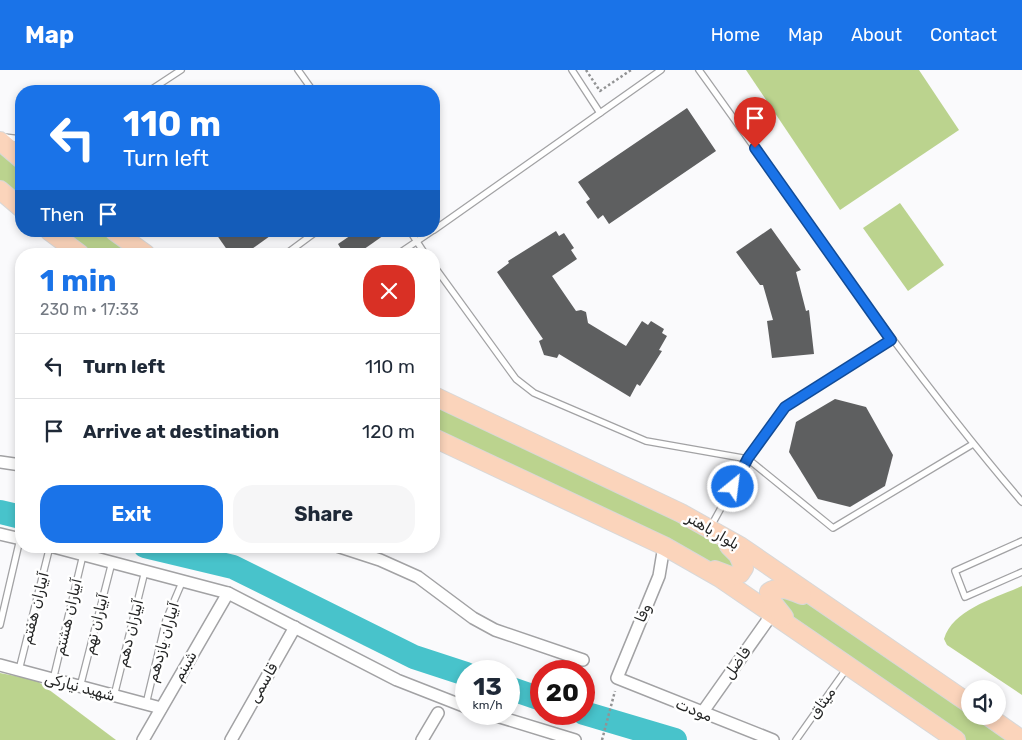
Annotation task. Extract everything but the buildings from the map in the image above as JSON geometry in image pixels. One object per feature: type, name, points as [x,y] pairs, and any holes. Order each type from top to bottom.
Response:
[{"type":"main road","points":[[0,141],[15,154]]},
{"type":"main road","points":[[0,190],[15,203]]},
{"type":"main road","points":[[57,237],[72,248]]},
{"type":"main road","points":[[122,237],[138,248]]},
{"type":"main road","name":"بلوار باهنر","points":[[440,399],[681,513],[740,546],[961,698]]},
{"type":"main road","points":[[440,441],[664,546],[720,578],[956,740]]},
{"type":"main road","points":[[686,559],[731,576],[740,574],[744,568],[738,555],[707,528]]},
{"type":"main road","points":[[808,638],[778,610],[769,592],[774,588],[782,589],[806,596],[830,608]]},
{"type":"main road","points":[[1001,725],[1022,740]]},
{"type":"street","points":[[0,462],[15,464]]},
{"type":"street","points":[[0,534],[15,538]]},
{"type":"street","name":"وفا","points":[[617,678],[659,576],[664,546]]},
{"type":"street","points":[[76,553],[228,593],[397,680],[455,702]]},
{"type":"street","points":[[358,553],[380,560],[418,578],[473,618],[495,630],[583,660]]},
{"type":"street","name":"شبنم","points":[[143,740],[228,593]]},
{"type":"street","name":"فاضل","points":[[702,713],[772,614]]},
{"type":"street","name":"قاسمی","points":[[231,740],[295,627]]},
{"type":"street","name":"شهید نیارکی","points":[[0,666],[161,708]]},
{"type":"street","name":"مودت","points":[[617,678],[773,740]]},
{"type":"street","points":[[422,740],[438,713]]},
{"type":"street","points":[[520,723],[575,740]]},
{"type":"lane","points":[[158,85],[181,70]]},
{"type":"lane","points":[[298,70],[309,85]]},
{"type":"lane","points":[[572,70],[600,113]]},
{"type":"lane","points":[[440,226],[661,70]]},
{"type":"lane","points":[[699,70],[891,340],[973,444],[1022,502]]},
{"type":"lane","points":[[0,136],[15,138]]},
{"type":"lane","points":[[294,248],[309,237]]},
{"type":"lane","points":[[414,237],[421,248]]},
{"type":"lane","points":[[408,248],[424,237]]},
{"type":"lane","points":[[440,274],[516,379],[534,393],[646,441],[748,458],[833,528],[973,444]]},
{"type":"lane","points":[[707,528],[748,458],[785,407],[891,340]]},
{"type":"lane","points":[[1022,541],[955,571],[964,597],[1022,572]]},
{"type":"lane","points":[[0,625],[18,553]]},
{"type":"lane","name":"آبیاران هفتم","points":[[19,670],[48,553]]},
{"type":"lane","name":"آبیاران هشتم","points":[[53,680],[83,555]]},
{"type":"lane","name":"آبیاران نهم","points":[[80,687],[112,562]]},
{"type":"lane","name":"آبیاران دهم","points":[[114,696],[145,570]]},
{"type":"lane","name":"آبیاران یازدهم","points":[[146,704],[166,620],[183,580]]},
{"type":"lane","name":"میثاق","points":[[796,740],[849,666]]},
{"type":"path","points":[[586,70],[600,91],[631,70]]},
{"type":"path","points":[[602,740],[614,698]]},
{"type":"green space","points":[[746,70],[919,70],[959,130],[840,210]]},
{"type":"green space","points":[[0,141],[15,154],[15,203],[0,190]]},
{"type":"green space","points":[[900,203],[944,265],[908,291],[863,228]]},
{"type":"green space","points":[[57,237],[122,237],[138,248],[72,248]]},
{"type":"green space","points":[[440,399],[681,513],[738,555],[731,576],[440,441]]},
{"type":"green space","points":[[1022,586],[1022,695],[1006,684],[1006,680],[1000,680],[947,645],[944,639],[956,620],[988,600]]},
{"type":"green space","points":[[774,588],[794,592],[961,698],[961,725],[999,725],[1020,740],[953,740],[783,616]]},
{"type":"green space","points":[[0,673],[36,680],[116,740],[0,740]]},
{"type":"waterway","points":[[0,512],[15,516]]},
{"type":"waterway","points":[[174,553],[233,567],[414,657],[455,670]]},
{"type":"waterway","points":[[520,692],[530,695]]},
{"type":"waterway","points":[[595,716],[675,740]]},
{"type":"route","points":[[733,487],[748,458],[785,407],[891,340],[755,148]]}]
